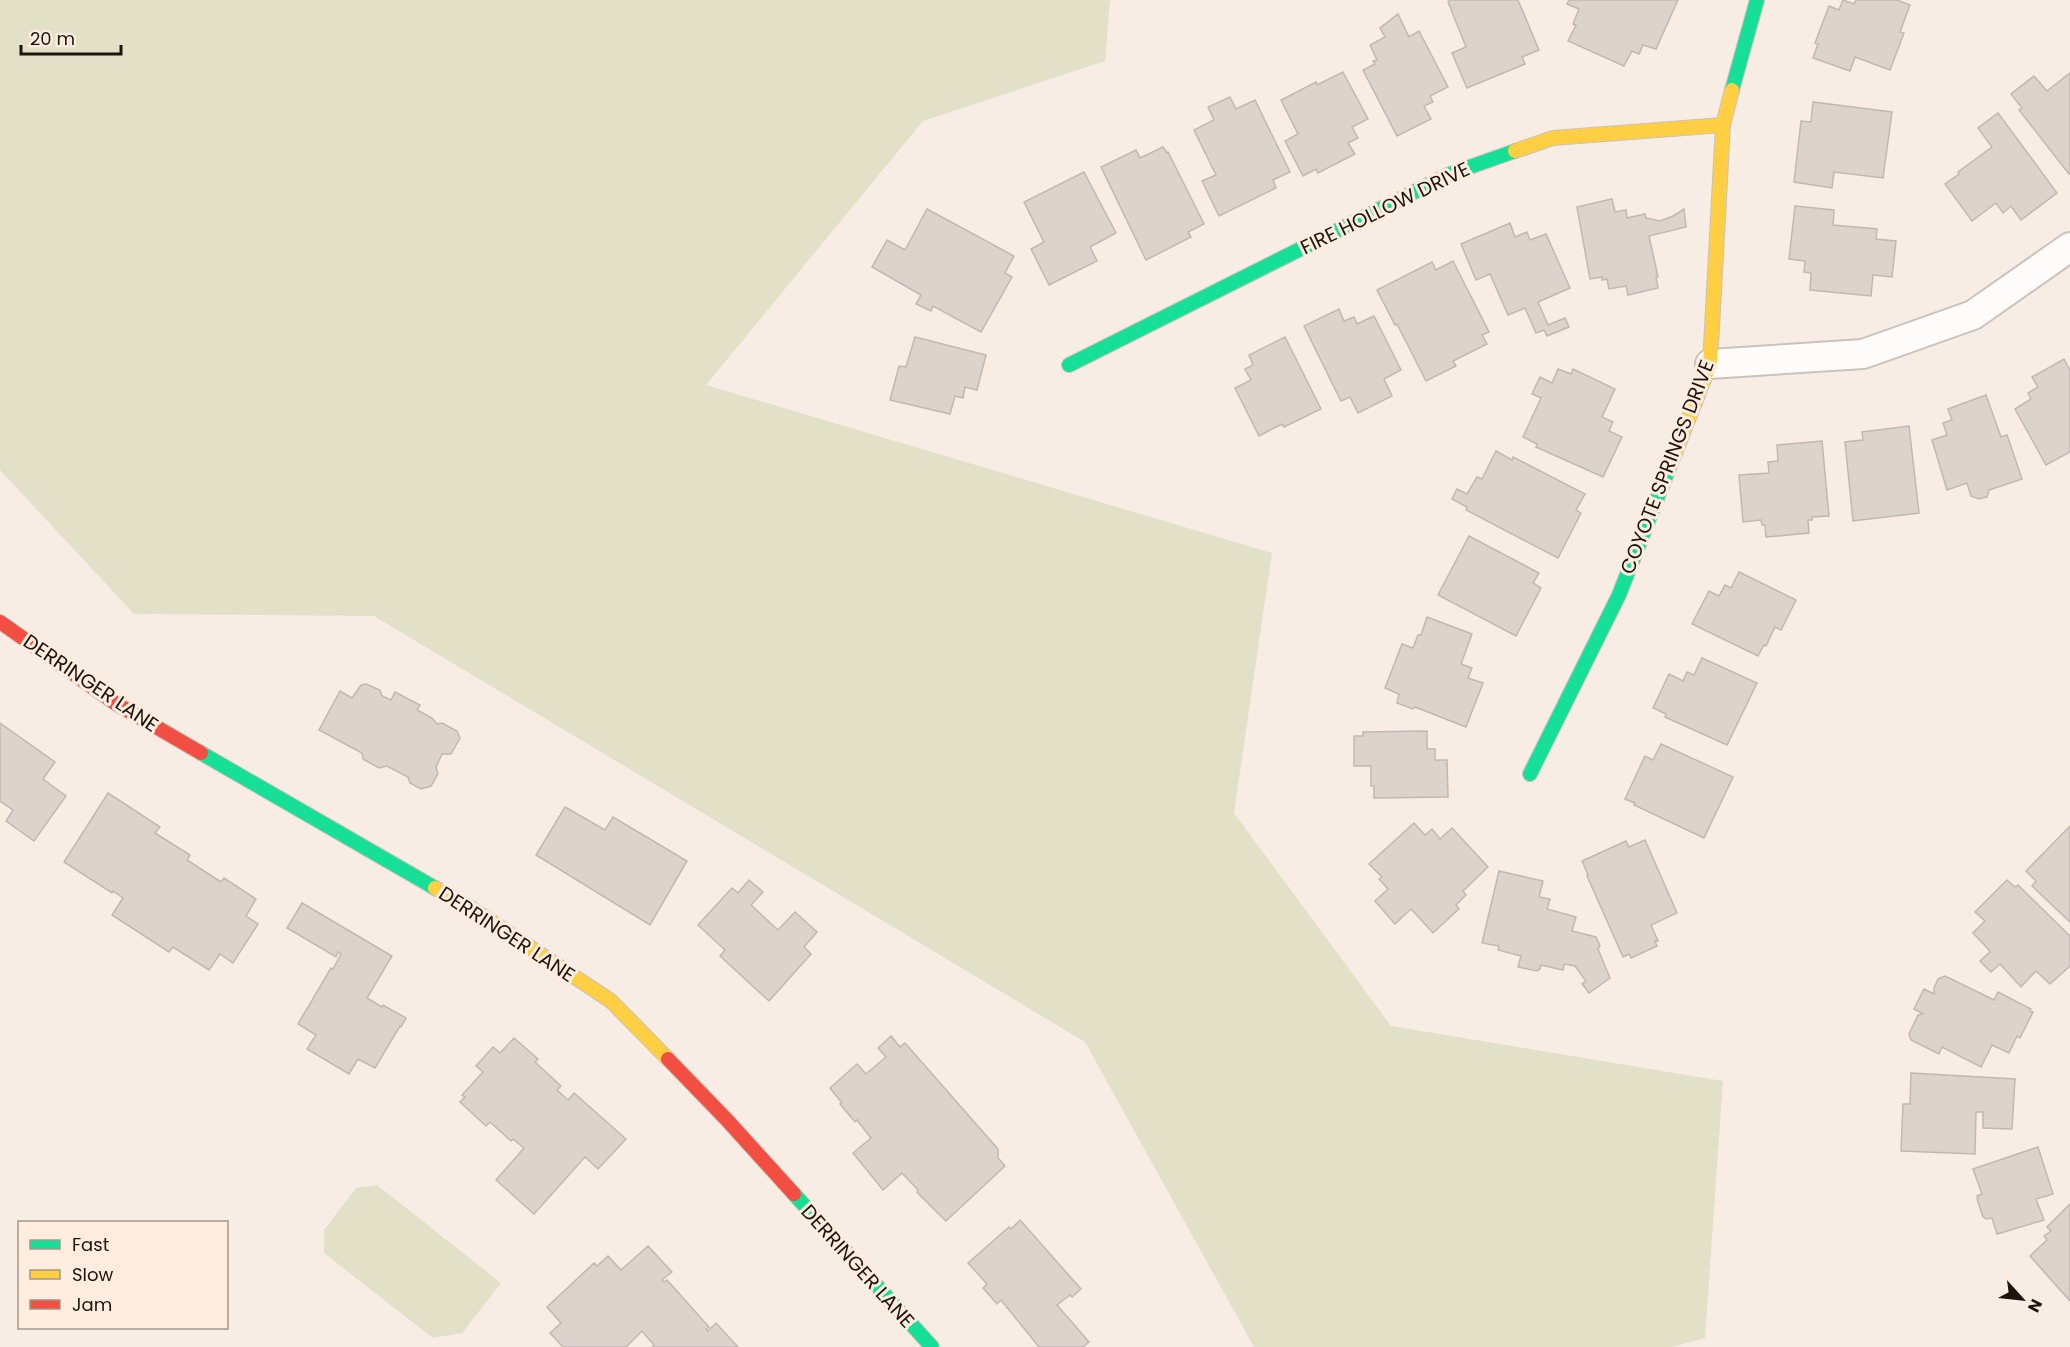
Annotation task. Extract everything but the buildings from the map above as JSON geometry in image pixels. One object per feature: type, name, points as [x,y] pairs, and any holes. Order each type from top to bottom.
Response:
[{"type":"street","name":"COYOTE SPRINGS DRIVE","points":[[1530,774],[1619,595],[1710,364],[1723,125],[1757,0]]},
{"type":"street","name":"FIRE HOLLOW DRIVE","points":[[1069,365],[1450,174],[1553,138],[1723,125]]},
{"type":"street","points":[[1710,364],[1863,354],[1973,315],[2070,247]]},
{"type":"street","name":"DERRINGER LANE","points":[[0,622],[115,703],[474,910],[611,1001],[727,1120],[932,1347]]},
{"type":"green space","points":[[0,0],[1110,0],[1105,61],[923,121],[706,385],[1272,553],[1234,813],[1391,1026],[1723,1081],[1705,1338],[1672,1347],[1254,1347],[1085,1042],[374,616],[134,614],[0,470]]},
{"type":"green space","points":[[377,1185],[501,1283],[462,1333],[433,1338],[324,1253],[324,1230],[356,1188]]},
{"type":"traffic: fast","points":[[1732,90],[1757,0]]},
{"type":"traffic: fast","points":[[1069,365],[1450,174],[1515,151]]},
{"type":"traffic: fast","points":[[1530,774],[1619,595],[1675,453]]},
{"type":"traffic: fast","points":[[201,753],[435,888]]},
{"type":"traffic: fast","points":[[794,1194],[932,1347]]},
{"type":"traffic: slow","points":[[1675,453],[1710,364],[1723,125],[1732,90]]},
{"type":"traffic: slow","points":[[1515,151],[1553,138],[1723,125]]},
{"type":"traffic: slow","points":[[435,888],[474,910],[611,1001],[668,1059]]},
{"type":"traffic: jam","points":[[0,622],[115,703],[201,753]]},
{"type":"traffic: jam","points":[[668,1059],[794,1194]]}]
